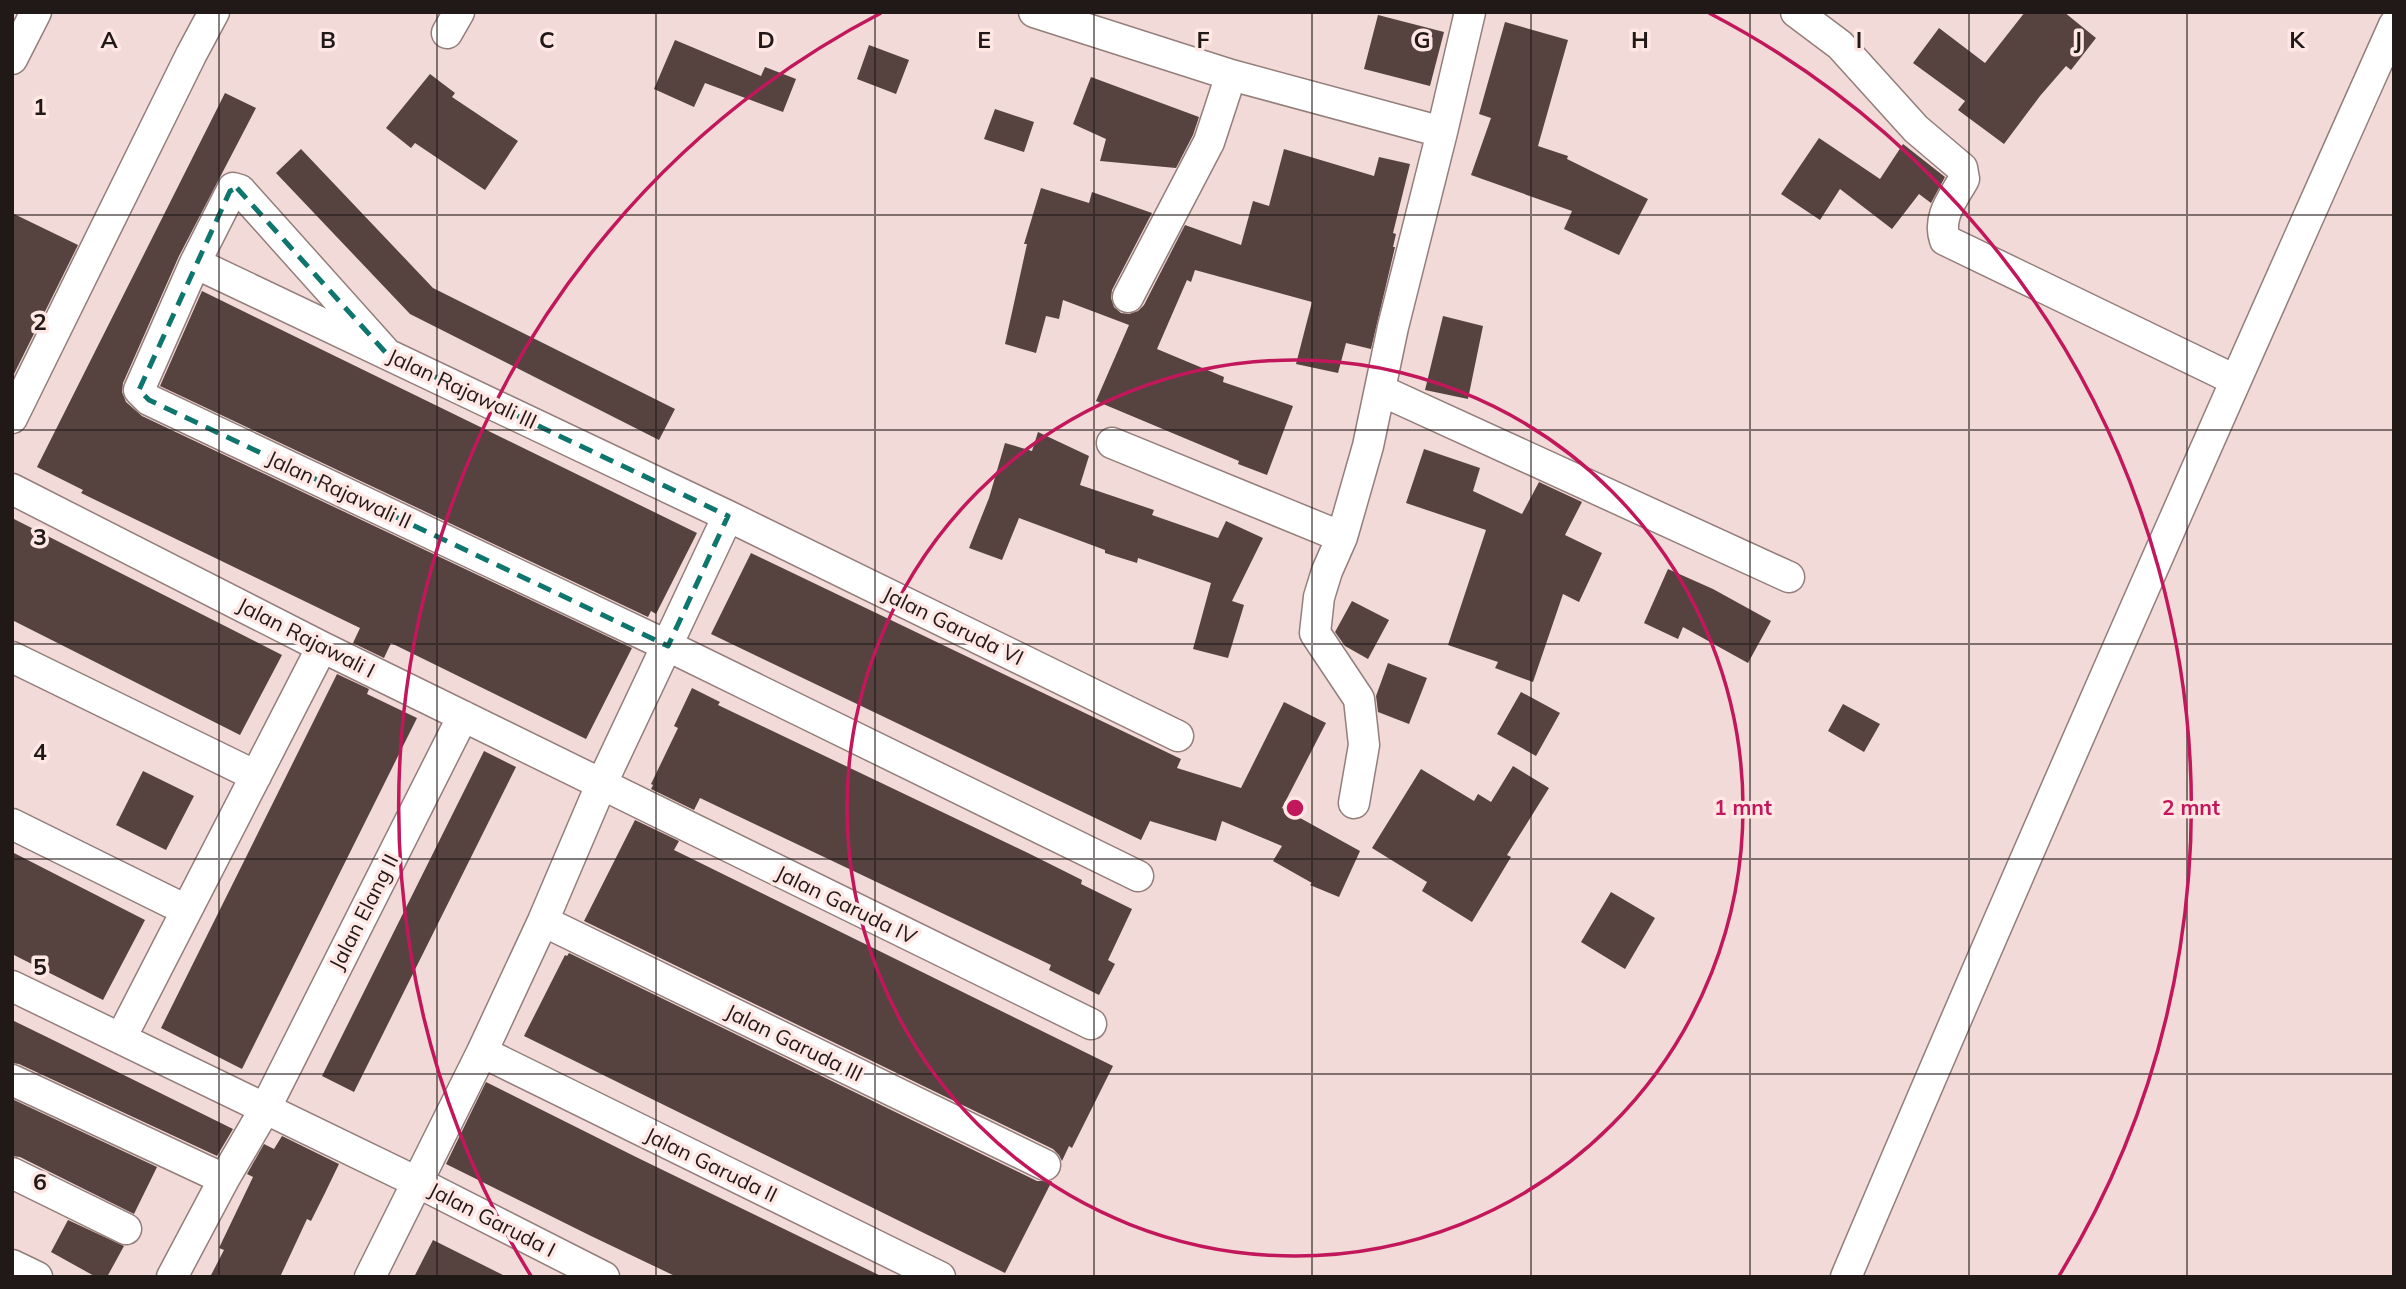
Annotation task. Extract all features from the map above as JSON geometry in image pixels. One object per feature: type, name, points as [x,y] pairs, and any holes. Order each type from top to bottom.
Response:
[{"type":"street","points":[[12,59],[36,12]]},
{"type":"street","points":[[12,418],[214,12]]},
{"type":"street","points":[[1034,12],[1231,75],[1441,132]]},
{"type":"street","points":[[1353,803],[1364,746],[1359,699],[1315,633],[1319,597],[1342,537],[1366,457],[1470,12]]},
{"type":"street","points":[[1796,12],[1840,45],[1916,129],[1962,168],[1964,179],[1943,216],[1941,229],[1945,240],[2235,380]]},
{"type":"street","points":[[1846,1277],[1962,1004],[2235,380],[2394,25]]},
{"type":"street","points":[[1128,297],[1209,142],[1231,75]]},
{"type":"street","points":[[195,263],[230,191],[233,188],[240,190],[387,354]]},
{"type":"street","name":"Jalan Rajawali III","points":[[195,263],[728,516]]},
{"type":"street","name":"Jalan Rajawali II","points":[[195,263],[139,390],[149,400],[668,646]]},
{"type":"street","points":[[1380,390],[1789,577]]},
{"type":"street","points":[[1112,443],[1342,537]]},
{"type":"street","name":"Jalan Rajawali I","points":[[12,489],[601,785]]},
{"type":"street","points":[[370,1277],[482,1052],[543,921],[601,785],[728,516]]},
{"type":"street","name":"Jalan Garuda VI","points":[[728,516],[1178,736]]},
{"type":"street","points":[[668,646],[1138,876]]},
{"type":"street","points":[[121,1038],[322,647]]},
{"type":"street","points":[[12,657],[256,776]]},
{"type":"street","name":"Jalan Elang II","points":[[172,1277],[265,1109],[463,716]]},
{"type":"street","name":"Jalan Garuda IV","points":[[601,785],[1091,1024]]},
{"type":"street","points":[[12,824],[186,910]]},
{"type":"street","name":"Jalan Garuda III","points":[[543,921],[1045,1165]]},
{"type":"street","name":"Jalan Garuda I","points":[[12,986],[419,1182],[600,1276]]},
{"type":"street","name":"Jalan Garuda II","points":[[482,1052],[940,1277]]},
{"type":"street","points":[[12,1080],[224,1179]]},
{"type":"street","points":[[12,1173],[126,1229]]},
{"type":"street","points":[[12,1265],[37,1277]]},
{"type":"highlighted area","points":[[237,188],[387,354],[728,516],[668,646],[149,400],[139,390],[230,191]]},
{"type":"building","points":[[2025,12],[2064,12],[2096,38],[2071,70],[2066,66],[2004,144],[1958,110],[1965,101],[1913,63],[1939,28],[1985,63]]},
{"type":"building","points":[[1378,15],[1444,32],[1430,86],[1364,69]]},
{"type":"building","points":[[1505,22],[1568,40],[1538,146],[1568,156],[1567,159],[1648,199],[1619,255],[1564,229],[1572,211],[1471,175],[1491,118],[1479,114]]},
{"type":"building","points":[[675,40],[761,76],[765,67],[796,79],[783,112],[705,83],[694,107],[654,89]]},
{"type":"building","points":[[869,45],[909,60],[896,94],[857,79]]},
{"type":"building","points":[[430,74],[455,93],[452,97],[518,141],[485,190],[415,143],[411,148],[386,128]]},
{"type":"building","points":[[1091,77],[1199,117],[1176,168],[1100,161],[1106,139],[1073,124]]},
{"type":"building","points":[[225,93],[256,108],[179,256],[123,383],[122,392],[126,402],[142,416],[632,648],[586,739],[391,643],[384,658],[353,643],[360,628],[81,493],[83,490],[37,467]]},
{"type":"building","points":[[995,109],[1034,122],[1024,152],[984,139]]},
{"type":"building","points":[[1819,138],[1880,179],[1903,144],[1945,177],[1931,203],[1919,194],[1892,229],[1840,189],[1820,220],[1781,194]]},
{"type":"building","points":[[301,149],[433,288],[675,409],[659,440],[410,314],[276,173]]},
{"type":"building","points":[[1284,149],[1374,176],[1379,157],[1410,164],[1393,233],[1396,234],[1395,247],[1371,349],[1346,343],[1338,373],[1296,364],[1312,302],[1195,270],[1191,282],[1187,280],[1157,349],[1224,377],[1223,382],[1293,406],[1267,475],[1096,401],[1129,325],[1063,300],[1059,319],[1046,316],[1036,353],[1005,344],[1027,244],[1024,244],[1041,188],[1089,203],[1092,192],[1152,213],[1112,290],[1114,307],[1121,313],[1129,314],[1144,305],[1185,225],[1241,245],[1253,201],[1269,206]]},
{"type":"building","points":[[12,213],[78,245],[12,378]]},
{"type":"building","points":[[202,291],[697,533],[656,614],[651,611],[648,617],[160,386]]},
{"type":"building","points":[[1443,316],[1483,326],[1468,399],[1425,390]]},
{"type":"building","points":[[1038,432],[1089,456],[1080,485],[1154,510],[1152,515],[1218,538],[1226,521],[1263,538],[1232,601],[1244,605],[1228,658],[1193,649],[1211,583],[1138,558],[1137,563],[1105,553],[1105,550],[1019,518],[1002,560],[969,548],[989,498],[1005,443],[1032,451]]},
{"type":"building","points":[[1424,449],[1480,468],[1473,491],[1522,514],[1539,482],[1582,502],[1565,535],[1602,553],[1579,602],[1563,594],[1533,682],[1495,668],[1498,662],[1448,645],[1486,530],[1406,503]]},
{"type":"building","points":[[12,518],[282,655],[240,735],[12,620]]},
{"type":"building","points":[[751,553],[1181,759],[1177,768],[1241,788],[1284,702],[1326,723],[1282,808],[1360,851],[1339,897],[1310,885],[1312,883],[1273,861],[1282,846],[1222,821],[1216,841],[1150,821],[1141,840],[711,634]]},
{"type":"building","points":[[1668,569],[1713,589],[1771,621],[1748,663],[1683,627],[1678,639],[1644,623]]},
{"type":"building","points":[[1352,601],[1389,620],[1368,659],[1345,646],[1335,632]]},
{"type":"building","points":[[1388,663],[1427,678],[1409,724],[1378,712],[1376,696]]},
{"type":"building","points":[[337,674],[369,689],[367,694],[417,718],[242,1069],[161,1028]]},
{"type":"building","points":[[692,688],[720,702],[718,705],[1028,853],[1082,880],[1081,884],[1132,909],[1108,960],[1115,964],[1099,995],[1049,970],[1051,965],[700,798],[694,810],[651,789],[678,728],[674,726]]},
{"type":"building","points":[[1521,692],[1560,713],[1536,756],[1497,734]]},
{"type":"building","points":[[1843,704],[1880,724],[1864,752],[1828,731]]},
{"type":"building","points":[[484,751],[516,767],[354,1092],[322,1076]]},
{"type":"building","points":[[1513,766],[1549,788],[1507,855],[1511,857],[1472,922],[1422,891],[1427,882],[1372,848],[1421,769],[1474,801],[1478,794],[1491,802]]},
{"type":"building","points":[[143,771],[194,796],[166,850],[116,825]]},
{"type":"building","points":[[635,820],[679,841],[674,850],[1113,1066],[1072,1148],[1069,1146],[1062,1161],[1053,1149],[584,921]]},
{"type":"building","points":[[12,852],[145,920],[103,1000],[12,954]]},
{"type":"building","points":[[1611,892],[1655,918],[1625,969],[1581,942]]},
{"type":"building","points":[[569,953],[1037,1181],[1052,1181],[1005,1273],[524,1036],[565,955]]},
{"type":"building","points":[[12,1020],[233,1129],[217,1156],[12,1063]]},
{"type":"building","points":[[486,1082],[883,1277],[677,1277],[591,1236],[446,1164]]},
{"type":"building","points":[[12,1099],[157,1167],[134,1214],[20,1157],[12,1156]]},
{"type":"building","points":[[282,1136],[339,1164],[311,1221],[307,1219],[280,1277],[210,1277],[224,1250],[219,1248],[253,1177],[247,1174],[264,1144],[274,1149]]},
{"type":"building","points":[[68,1220],[124,1246],[107,1277],[96,1277],[51,1252]]},
{"type":"building","points":[[433,1240],[507,1277],[414,1277]]}]
